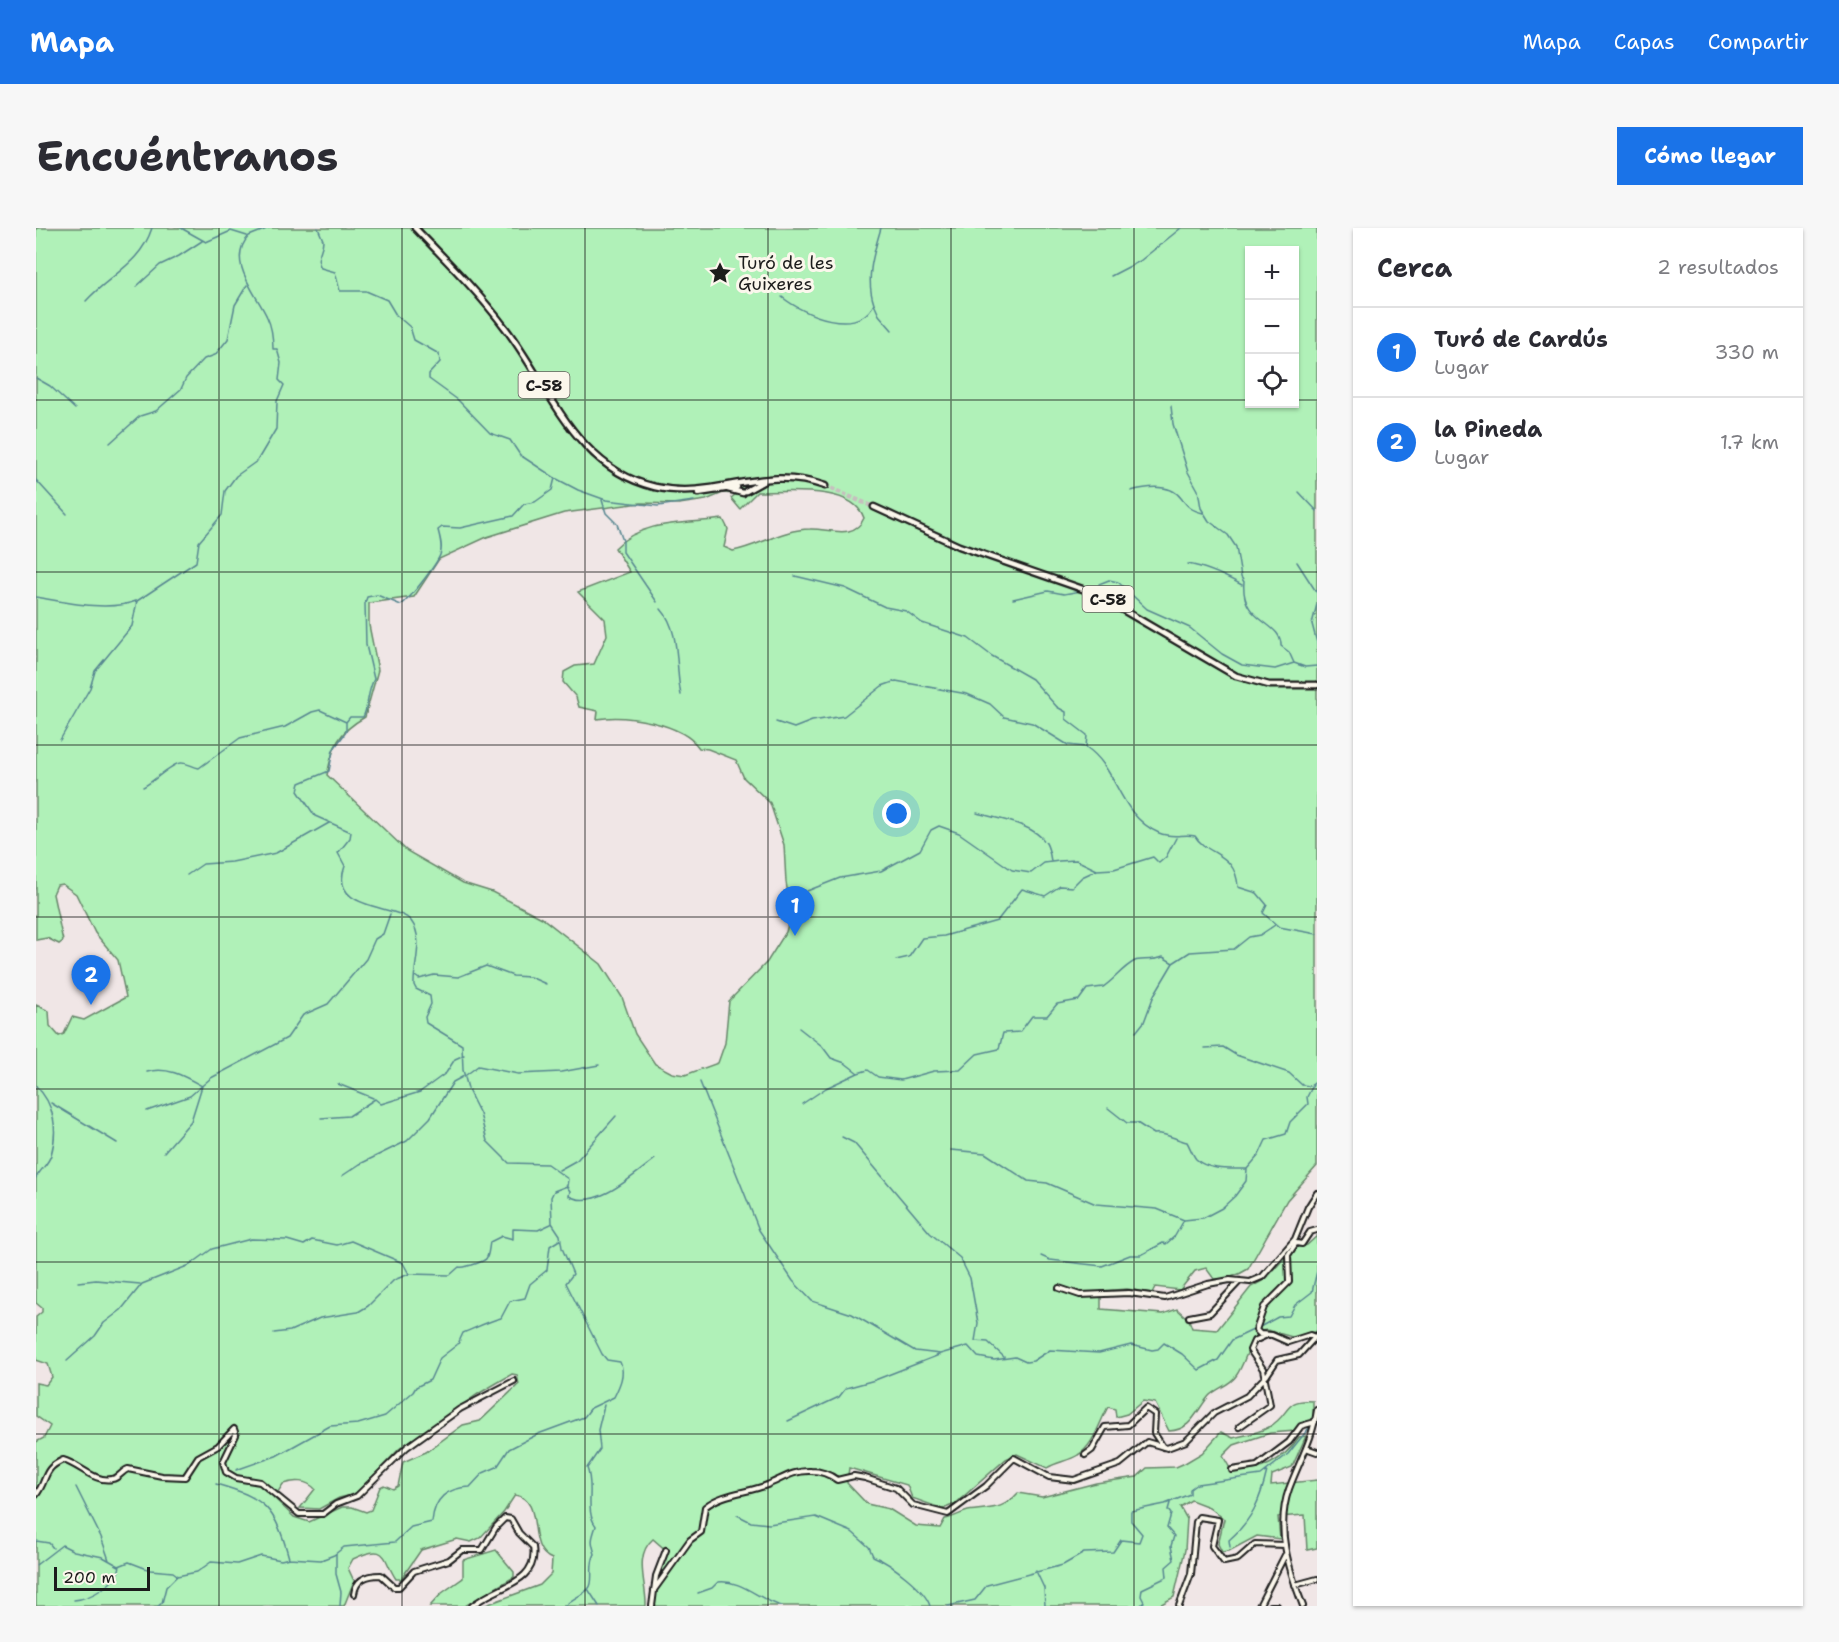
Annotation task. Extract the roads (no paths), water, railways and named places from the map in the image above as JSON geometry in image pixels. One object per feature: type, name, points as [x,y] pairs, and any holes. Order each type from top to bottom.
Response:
[{"type":"main road","name":"C-58","points":[[413,228],[493,312],[534,367],[570,428],[593,455],[628,478],[653,487],[688,491],[782,477],[825,486]]},
{"type":"main road","name":"C-58","points":[[413,228],[490,314],[531,369],[569,431],[584,449],[604,466],[628,480],[659,490],[689,493],[745,489],[764,481],[785,479],[814,482]]},
{"type":"main road","points":[[716,488],[745,489],[764,481]]},
{"type":"main road","points":[[745,489],[747,482]]},
{"type":"main road","name":"C-58","points":[[874,507],[994,556],[1051,573],[1095,590],[1237,674],[1269,682],[1317,683]]},
{"type":"street","points":[[654,1590],[690,1540],[701,1532],[702,1515],[707,1505],[723,1496],[765,1486],[792,1473],[813,1471],[840,1480],[861,1476],[896,1488],[913,1505],[948,1514],[986,1486],[1014,1458],[1049,1477],[1074,1480],[1120,1464],[1147,1442],[1163,1447],[1174,1447],[1190,1439],[1214,1413],[1244,1398],[1265,1378],[1277,1360],[1299,1355],[1316,1338],[1310,1335],[1291,1342],[1259,1334],[1256,1326],[1264,1307],[1289,1282],[1288,1255],[1317,1193]]},
{"type":"street","points":[[1295,1241],[1302,1244],[1310,1232],[1317,1230]]},
{"type":"street","points":[[1059,1288],[1077,1294],[1129,1293],[1165,1298],[1205,1285],[1250,1282],[1262,1277],[1295,1241]]},
{"type":"street","points":[[1189,1317],[1210,1313],[1240,1281]]},
{"type":"street","points":[[1239,1427],[1269,1407],[1270,1397],[1262,1366],[1250,1349],[1254,1341],[1268,1335]]},
{"type":"street","points":[[36,1495],[43,1484],[46,1472],[63,1460],[78,1465],[103,1479],[114,1479],[128,1469],[153,1475],[183,1478],[190,1472],[198,1457],[218,1446],[234,1429],[236,1435],[223,1462],[226,1472],[236,1478],[260,1482],[299,1514],[320,1515],[336,1504],[355,1498],[404,1450],[460,1409],[514,1381]]},
{"type":"street","points":[[1085,1455],[1092,1450],[1105,1427],[1128,1425],[1146,1408],[1155,1414],[1154,1433],[1163,1447]]},
{"type":"street","points":[[1303,1606],[1286,1554],[1285,1504],[1315,1422],[1317,1410]]},
{"type":"street","points":[[1232,1470],[1257,1466],[1289,1442],[1301,1426],[1315,1422]]},
{"type":"street","points":[[1306,1448],[1317,1452]]},
{"type":"street","points":[[1179,1606],[1191,1574],[1196,1522],[1200,1516],[1215,1518],[1218,1522],[1212,1544],[1222,1562],[1238,1559],[1255,1545],[1285,1545]]},
{"type":"street","points":[[354,1594],[356,1585],[364,1578],[381,1575],[399,1587],[414,1571],[449,1560],[462,1550],[482,1550],[499,1523],[505,1518],[512,1519],[519,1533],[533,1547],[530,1572],[525,1578],[494,1591],[472,1606]]},
{"type":"street","points":[[652,1606],[654,1590],[666,1550]]},
{"type":"street","points":[[1259,1606],[1286,1554]]},
{"type":"street","points":[[1295,1585],[1317,1579]]},
{"type":"street","points":[[1270,1606],[1277,1606]]},
{"type":"waterway","points":[[86,301],[132,260],[147,241],[152,228]]},
{"type":"waterway","points":[[181,228],[206,242],[231,231],[247,236]]},
{"type":"waterway","points":[[60,740],[90,688],[95,671],[132,626],[137,601],[196,562],[199,542],[222,515],[225,491],[236,476],[257,461],[276,429],[277,401],[284,385],[279,380],[281,363],[277,349],[273,349],[269,321],[245,277],[240,256],[242,246],[249,236],[269,228]]},
{"type":"waterway","points":[[177,1576],[197,1572],[211,1562],[237,1564],[261,1556],[281,1560],[289,1558],[321,1560],[334,1555],[344,1547],[395,1542],[411,1527],[432,1522],[433,1514],[443,1496],[448,1492],[470,1487],[483,1473],[497,1467],[509,1449],[538,1434],[584,1417],[591,1408],[614,1397],[622,1375],[620,1362],[607,1360],[602,1354],[566,1283],[573,1274],[562,1248],[560,1235],[552,1223],[551,1197],[554,1191],[567,1186],[568,1179],[547,1164],[509,1163],[487,1141],[480,1114],[469,1092],[463,1070],[462,1045],[426,1023],[425,1017],[431,1004],[430,996],[416,989],[414,985],[418,944],[415,928],[404,916],[367,904],[346,892],[342,881],[345,866],[338,853],[350,838],[351,832],[315,816],[298,791],[300,783],[329,771],[333,750],[346,732],[346,722],[350,717],[363,717],[365,712],[374,679],[366,645],[365,603],[367,597],[377,595],[401,605],[422,582],[440,555],[438,530],[442,527],[460,528],[513,516],[524,504],[535,502],[552,490],[555,478],[520,455],[510,440],[490,433],[458,400],[429,379],[429,374],[440,362],[439,354],[414,340],[410,327],[396,315],[387,300],[366,291],[340,291],[335,272],[321,268],[319,264],[323,240],[318,228]]},
{"type":"waterway","points":[[782,297],[803,310],[830,320],[856,319],[866,314],[874,304],[870,275],[881,228]]},
{"type":"waterway","points":[[1111,276],[1140,261],[1181,228]]},
{"type":"waterway","points":[[136,287],[160,265],[202,241]]},
{"type":"waterway","points":[[110,443],[140,416],[156,411],[181,389],[186,378],[204,359],[215,355],[228,339],[235,305],[247,285]]},
{"type":"waterway","points":[[874,304],[879,315],[892,330]]},
{"type":"waterway","points":[[36,378],[50,386],[75,409]]},
{"type":"waterway","points":[[1171,406],[1173,424],[1188,472],[1198,490],[1201,508],[1209,521],[1228,535],[1236,547],[1248,606],[1275,631],[1280,638],[1281,646],[1289,652],[1294,663]]},
{"type":"waterway","points":[[555,478],[578,490],[606,500],[658,506],[694,501]]},
{"type":"waterway","points":[[36,480],[67,514]]},
{"type":"waterway","points":[[1131,491],[1151,488],[1171,490],[1190,508],[1203,513]]},
{"type":"waterway","points":[[1299,492],[1317,511]]},
{"type":"waterway","points":[[602,500],[606,513],[617,524],[623,541],[623,552],[657,602]]},
{"type":"waterway","points":[[1297,562],[1317,593]]},
{"type":"waterway","points":[[1188,564],[1202,567],[1242,585]]},
{"type":"waterway","points":[[795,576],[845,588],[885,607],[906,611],[922,623],[968,638],[992,656],[1032,679],[1057,707],[1066,712],[1066,719],[1087,735],[1086,747],[1097,756],[1126,803],[1145,825],[1164,835],[1195,836],[1206,847],[1227,861],[1236,876],[1238,887],[1257,893],[1267,905],[1263,913],[1279,927],[1317,934]]},
{"type":"waterway","points":[[1099,584],[1109,580],[1118,582],[1147,609],[1190,628],[1222,654],[1242,665],[1275,669],[1294,663],[1305,667],[1317,666]]},
{"type":"waterway","points":[[1013,599],[1048,591],[1064,594],[1081,591]]},
{"type":"waterway","points":[[36,597],[100,606],[136,601]]},
{"type":"waterway","points":[[1317,604],[1312,624],[1317,643]]},
{"type":"waterway","points":[[661,609],[672,628],[675,639],[681,695]]},
{"type":"waterway","points":[[776,722],[794,728],[812,721],[844,716],[882,686],[896,681],[967,694],[990,704],[1004,717],[1032,723],[1068,745],[1086,747]]},
{"type":"waterway","points":[[143,787],[176,764],[185,763],[199,768],[240,738],[285,727],[312,712],[320,710],[346,722]]},
{"type":"waterway","points":[[977,813],[1024,826],[1033,831],[1046,843],[1051,861]]},
{"type":"waterway","points":[[187,875],[203,864],[232,862],[276,853],[329,823]]},
{"type":"waterway","points":[[807,891],[840,878],[881,871],[920,850],[931,830],[939,826],[959,833],[1012,870],[1031,873],[1044,863],[1059,861],[1076,860],[1097,870],[1114,869],[1153,857],[1159,863],[1166,857],[1176,838]]},
{"type":"waterway","points":[[896,960],[909,957],[922,938],[944,936],[997,921],[1022,889],[1045,896],[1060,886],[1072,887],[1082,877],[1097,870]]},
{"type":"waterway","points":[[147,1111],[190,1096],[211,1078],[287,1038],[303,1015],[328,1004],[366,959],[375,939],[383,934],[390,914]]},
{"type":"waterway","points":[[799,1028],[822,1046],[831,1058],[845,1063],[858,1073],[868,1070],[878,1077],[901,1080],[934,1071],[960,1070],[977,1054],[999,1049],[1003,1033],[1020,1032],[1032,1016],[1047,1016],[1057,1004],[1079,1000],[1087,989],[1103,987],[1135,961],[1163,957],[1173,963],[1190,952],[1234,949],[1249,937],[1260,935],[1275,925]]},
{"type":"waterway","points":[[1136,1032],[1144,1022],[1154,995],[1173,963]]},
{"type":"waterway","points":[[415,976],[419,979],[434,975],[458,977],[486,966],[513,976],[530,977],[546,984]]},
{"type":"waterway","points":[[1205,1048],[1223,1047],[1236,1055],[1289,1073],[1302,1085],[1310,1086],[1317,1081]]},
{"type":"waterway","points":[[321,1118],[349,1116],[375,1099],[381,1104],[420,1092],[446,1073],[455,1059],[464,1055]]},
{"type":"waterway","points":[[466,1075],[478,1066],[518,1074],[561,1072],[599,1065]]},
{"type":"waterway","points":[[147,1072],[168,1071],[202,1086],[191,1121],[164,1152]]},
{"type":"waterway","points":[[802,1104],[826,1088],[858,1073]]},
{"type":"waterway","points":[[342,1176],[360,1164],[407,1141],[430,1118],[453,1082],[464,1076]]},
{"type":"waterway","points":[[700,1082],[759,1230],[793,1281],[812,1301],[852,1314],[915,1351],[940,1354],[968,1346],[978,1357],[994,1360],[1015,1357],[1026,1362],[1033,1361],[1050,1350],[1099,1353],[1131,1345],[1152,1350],[1158,1349],[1164,1343],[1182,1354],[1199,1370],[1218,1360],[1232,1340],[1253,1330]]},
{"type":"waterway","points":[[338,1084],[373,1098]]},
{"type":"waterway","points":[[1041,1256],[1050,1260],[1102,1266],[1130,1255],[1141,1255],[1163,1243],[1166,1244],[1175,1236],[1184,1220],[1203,1218],[1222,1208],[1235,1196],[1246,1181],[1247,1169],[1259,1155],[1266,1140],[1286,1134],[1290,1122],[1308,1104],[1307,1097],[1313,1085]]},
{"type":"waterway","points":[[36,1086],[51,1109],[54,1127],[50,1158],[36,1178]]},
{"type":"waterway","points":[[51,1103],[117,1143]]},
{"type":"waterway","points":[[1108,1108],[1127,1123],[1137,1123],[1154,1134],[1166,1135],[1187,1142],[1196,1159],[1207,1166],[1247,1169]]},
{"type":"waterway","points":[[559,1170],[577,1160],[616,1116]]},
{"type":"waterway","points":[[842,1137],[854,1143],[930,1233],[960,1258],[970,1278],[978,1323],[975,1341],[988,1342],[1004,1357]]},
{"type":"waterway","points":[[951,1150],[985,1153],[1028,1181],[1047,1183],[1096,1204],[1157,1209],[1184,1220]]},
{"type":"waterway","points":[[567,1187],[570,1191],[569,1196],[590,1199],[614,1189],[655,1159]]},
{"type":"waterway","points":[[67,1361],[95,1336],[104,1323],[121,1310],[142,1284],[190,1265],[212,1249],[251,1239],[287,1240],[304,1245],[312,1240],[337,1245],[351,1241],[403,1263],[409,1274],[450,1275],[459,1267],[485,1260],[488,1256],[490,1242],[502,1236],[513,1239],[513,1229],[538,1230],[551,1224]]},
{"type":"waterway","points":[[236,1470],[276,1456],[330,1426],[358,1424],[385,1416],[416,1387],[430,1380],[440,1358],[458,1344],[463,1333],[501,1318],[510,1301],[525,1298],[530,1284],[547,1270],[550,1246],[561,1239]]},
{"type":"waterway","points":[[1258,1328],[1278,1317],[1289,1316],[1295,1305],[1312,1292],[1317,1271]]},
{"type":"waterway","points":[[274,1333],[290,1331],[320,1318],[358,1312],[368,1306],[394,1280],[409,1274]]},
{"type":"waterway","points":[[78,1282],[96,1280],[140,1284]]},
{"type":"waterway","points":[[788,1421],[839,1397],[846,1388],[875,1380],[939,1355]]},
{"type":"waterway","points":[[565,1606],[591,1585],[595,1554],[592,1540],[596,1526],[592,1520],[587,1468],[600,1449],[598,1430],[604,1405]]},
{"type":"waterway","points":[[948,1606],[975,1600],[987,1585],[1063,1565],[1084,1553],[1113,1552],[1121,1540],[1139,1542],[1142,1534],[1131,1521],[1131,1511],[1165,1504],[1190,1494],[1190,1489],[1197,1484],[1261,1475],[1288,1454],[1309,1428]]},
{"type":"waterway","points":[[1230,1547],[1229,1540],[1244,1525],[1254,1509],[1267,1471]]},
{"type":"waterway","points":[[216,1484],[246,1494],[266,1507],[279,1527],[289,1558]]},
{"type":"waterway","points":[[76,1487],[101,1537],[109,1560]]},
{"type":"waterway","points":[[1140,1606],[1144,1602],[1141,1596],[1142,1589],[1167,1577],[1166,1567],[1174,1560],[1171,1546],[1174,1536],[1167,1528],[1171,1514],[1168,1510],[1170,1503]]},
{"type":"waterway","points":[[737,1515],[751,1522],[769,1524],[816,1517],[852,1532],[869,1547],[873,1556],[897,1570],[914,1585],[927,1599],[930,1606]]},
{"type":"waterway","points":[[36,1541],[49,1543],[53,1548]]},
{"type":"waterway","points":[[36,1565],[62,1545],[74,1551],[103,1557],[119,1566],[129,1562],[150,1570],[173,1572],[177,1575]]},
{"type":"waterway","points":[[336,1554],[336,1574],[341,1592],[340,1606]]},
{"type":"waterway","points":[[74,1600],[88,1597],[109,1584],[120,1566]]},
{"type":"waterway","points":[[1036,1571],[1044,1588],[1045,1606]]},
{"type":"waterway","points":[[158,1606],[162,1603],[166,1587],[177,1576]]},
{"type":"waterway","points":[[698,1593],[712,1588],[718,1582],[727,1582],[743,1587],[782,1606]]},
{"type":"waterway","points":[[588,1589],[599,1606]]},
{"type":"tunnel","points":[[825,486],[874,507]]},
{"type":"place","name":"Turó de les Guixeres","points":[[720,273]]},
{"type":"place","name":"Turó de Cardús","points":[[795,936]]},
{"type":"place","name":"la Pineda","points":[[91,1005]]}]
